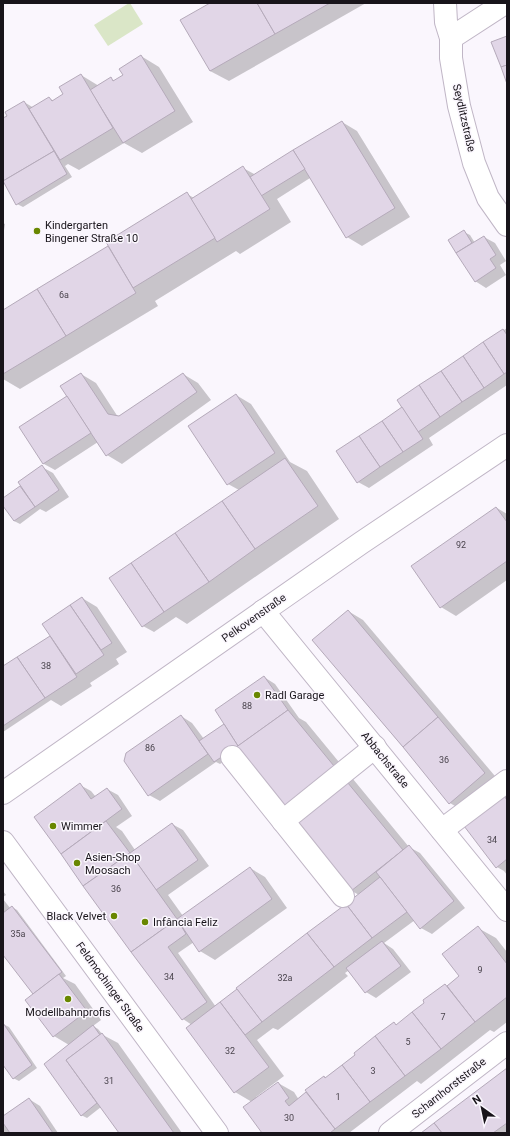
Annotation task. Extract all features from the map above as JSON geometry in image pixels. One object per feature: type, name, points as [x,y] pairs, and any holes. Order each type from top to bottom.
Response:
[{"type":"street","name":"Seydlitzstraße","points":[[445,3],[446,22],[450,38],[451,58],[459,106],[474,163],[488,198],[507,225]]},
{"type":"street","points":[[450,38],[505,3]]},
{"type":"street","name":"Pelkovenstraße","points":[[3,793],[263,611],[507,446]]},
{"type":"street","name":"Abbachstraße","points":[[263,611],[507,910]]},
{"type":"street","points":[[283,821],[375,747]]},
{"type":"street","points":[[232,758],[343,896]]},
{"type":"street","points":[[442,830],[507,781]]},
{"type":"street","name":"Feldmochinger Straße","points":[[3,842],[217,1133]]},
{"type":"street","name":"Scharnhorststraße","points":[[390,1133],[507,1043]]},
{"type":"green space","points":[[129,3],[143,24],[108,46],[94,25]]},
{"type":"building","points":[[210,3],[257,3],[275,34],[210,71],[180,20]]},
{"type":"building","points":[[257,3],[330,3],[275,34]]},
{"type":"building","points":[[507,36],[507,65],[501,67],[491,42]]},
{"type":"building","points":[[141,55],[175,111],[123,143],[90,90],[111,77],[113,81],[123,75],[119,69]]},
{"type":"building","points":[[507,65],[507,84],[501,67]]},
{"type":"building","points":[[81,74],[113,128],[60,160],[29,109],[49,97],[52,101],[63,94],[59,87]]},
{"type":"building","points":[[24,101],[54,151],[3,181],[3,118],[7,116],[5,112]]},
{"type":"building","points":[[342,121],[395,208],[346,238],[293,150]]},
{"type":"building","points":[[293,150],[305,169],[261,196],[250,177]]},
{"type":"building","points":[[54,151],[67,174],[16,205],[3,181]]},
{"type":"building","points":[[243,166],[270,209],[217,242],[191,199]]},
{"type":"building","points":[[187,192],[215,238],[133,288],[106,242]]},
{"type":"building","points":[[464,230],[472,243],[456,253],[448,240]]},
{"type":"building","points":[[484,236],[496,255],[490,259],[496,268],[475,282],[456,253]]},
{"type":"building","points":[[108,246],[136,293],[66,336],[37,289]]},
{"type":"building","points":[[37,289],[66,336],[3,374],[3,310]]},
{"type":"building","points":[[503,329],[507,335],[507,372],[504,374],[483,342]]},
{"type":"building","points":[[483,342],[504,374],[484,388],[463,356]]},
{"type":"building","points":[[463,356],[484,388],[462,402],[441,371]]},
{"type":"building","points":[[441,371],[462,402],[440,417],[419,385]]},
{"type":"building","points":[[81,373],[108,414],[119,416],[183,373],[197,392],[106,456],[60,386]]},
{"type":"building","points":[[419,385],[440,417],[418,432],[397,400]]},
{"type":"building","points":[[236,394],[275,453],[227,485],[188,426]]},
{"type":"building","points":[[67,396],[91,433],[43,464],[19,427]]},
{"type":"building","points":[[402,407],[423,439],[403,452],[382,421]]},
{"type":"building","points":[[382,421],[403,452],[380,467],[359,436]]},
{"type":"building","points":[[359,436],[380,467],[357,483],[336,451]]},
{"type":"building","points":[[285,458],[318,506],[255,549],[222,501]]},
{"type":"building","points":[[42,465],[59,490],[35,507],[18,482]]},
{"type":"building","points":[[20,486],[35,507],[14,521],[3,506],[3,498]]},
{"type":"building","points":[[222,501],[255,549],[209,582],[175,533]]},
{"type":"building","points":[[496,507],[507,522],[507,561],[440,608],[411,566]]},
{"type":"building","points":[[175,533],[209,582],[164,612],[131,563]]},
{"type":"building","points":[[131,563],[164,612],[142,627],[109,578]]},
{"type":"building","points":[[82,597],[112,643],[101,650],[70,605]]},
{"type":"building","points":[[70,605],[104,655],[76,674],[42,624]]},
{"type":"building","points":[[348,610],[438,717],[403,747],[312,640]]},
{"type":"building","points":[[50,636],[77,677],[45,698],[17,657]]},
{"type":"building","points":[[17,657],[45,698],[3,726],[3,666]]},
{"type":"building","points":[[264,676],[288,710],[238,746],[215,710]]},
{"type":"building","points":[[288,710],[403,850],[351,891],[235,748]]},
{"type":"building","points":[[181,715],[208,754],[148,796],[124,761],[126,753]]},
{"type":"building","points":[[438,717],[485,773],[449,804],[403,747]]},
{"type":"building","points":[[224,724],[238,746],[214,762],[199,741]]},
{"type":"building","points":[[80,783],[91,799],[107,788],[122,809],[61,854],[34,817]]},
{"type":"building","points":[[501,792],[507,800],[507,859],[496,868],[461,822]]},
{"type":"building","points":[[106,821],[130,853],[83,886],[61,854]]},
{"type":"building","points":[[172,823],[198,860],[156,890],[130,853]]},
{"type":"building","points":[[409,845],[454,901],[420,929],[376,872]]},
{"type":"building","points":[[130,853],[177,919],[131,952],[83,886]]},
{"type":"building","points":[[250,867],[272,899],[199,952],[177,919]]},
{"type":"building","points":[[380,877],[407,912],[372,938],[346,904]]},
{"type":"building","points":[[346,904],[372,938],[334,967],[307,933]]},
{"type":"building","points":[[12,906],[62,972],[33,994],[3,955],[3,913]]},
{"type":"building","points":[[177,919],[186,934],[168,947],[207,1002],[182,1020],[131,952]]},
{"type":"building","points":[[478,926],[507,964],[507,997],[475,1022],[447,986],[459,976],[442,954]]},
{"type":"building","points":[[307,933],[334,967],[262,1022],[236,988]]},
{"type":"building","points":[[382,941],[401,966],[365,993],[346,968]]},
{"type":"building","points":[[59,974],[87,1011],[53,1037],[25,1000]]},
{"type":"building","points":[[445,984],[475,1022],[441,1049],[412,1012],[424,1003],[423,1000]]},
{"type":"building","points":[[237,989],[262,1022],[245,1035],[220,1002]]},
{"type":"building","points":[[220,1002],[269,1067],[234,1093],[186,1028]]},
{"type":"building","points":[[412,1012],[441,1049],[405,1076],[375,1036],[394,1022],[396,1025]]},
{"type":"building","points":[[3,1023],[32,1065],[13,1079],[3,1065]]},
{"type":"building","points":[[93,1025],[100,1035],[66,1060],[97,1103],[81,1116],[44,1064]]},
{"type":"building","points":[[102,1033],[174,1133],[119,1133],[66,1060]]},
{"type":"building","points":[[375,1036],[405,1076],[370,1102],[342,1065]]},
{"type":"building","points":[[342,1065],[370,1102],[335,1129],[305,1090],[324,1076],[325,1078]]},
{"type":"building","points":[[507,1068],[507,1123],[493,1133],[442,1133],[434,1123]]},
{"type":"building","points":[[278,1082],[289,1098],[285,1101],[289,1106],[306,1092],[335,1129],[330,1133],[262,1133],[243,1107]]},
{"type":"building","points":[[29,1098],[53,1133],[10,1133],[3,1123],[3,1116]]},
{"type":"building","points":[[434,1123],[442,1133],[421,1133]]},
{"type":"place","name":"Kindergarten Bingener Straße 10","points":[[37,231]]},
{"type":"place","name":"Radl Garage","points":[[257,695]]},
{"type":"place","name":"Wimmer","points":[[53,826]]},
{"type":"place","name":"Asien-Shop Moosach","points":[[77,863]]},
{"type":"place","name":"Black Velvet","points":[[114,916]]},
{"type":"place","name":"Infância Feliz","points":[[145,922]]},
{"type":"place","name":"Modellbahnprofis","points":[[68,999]]}]
